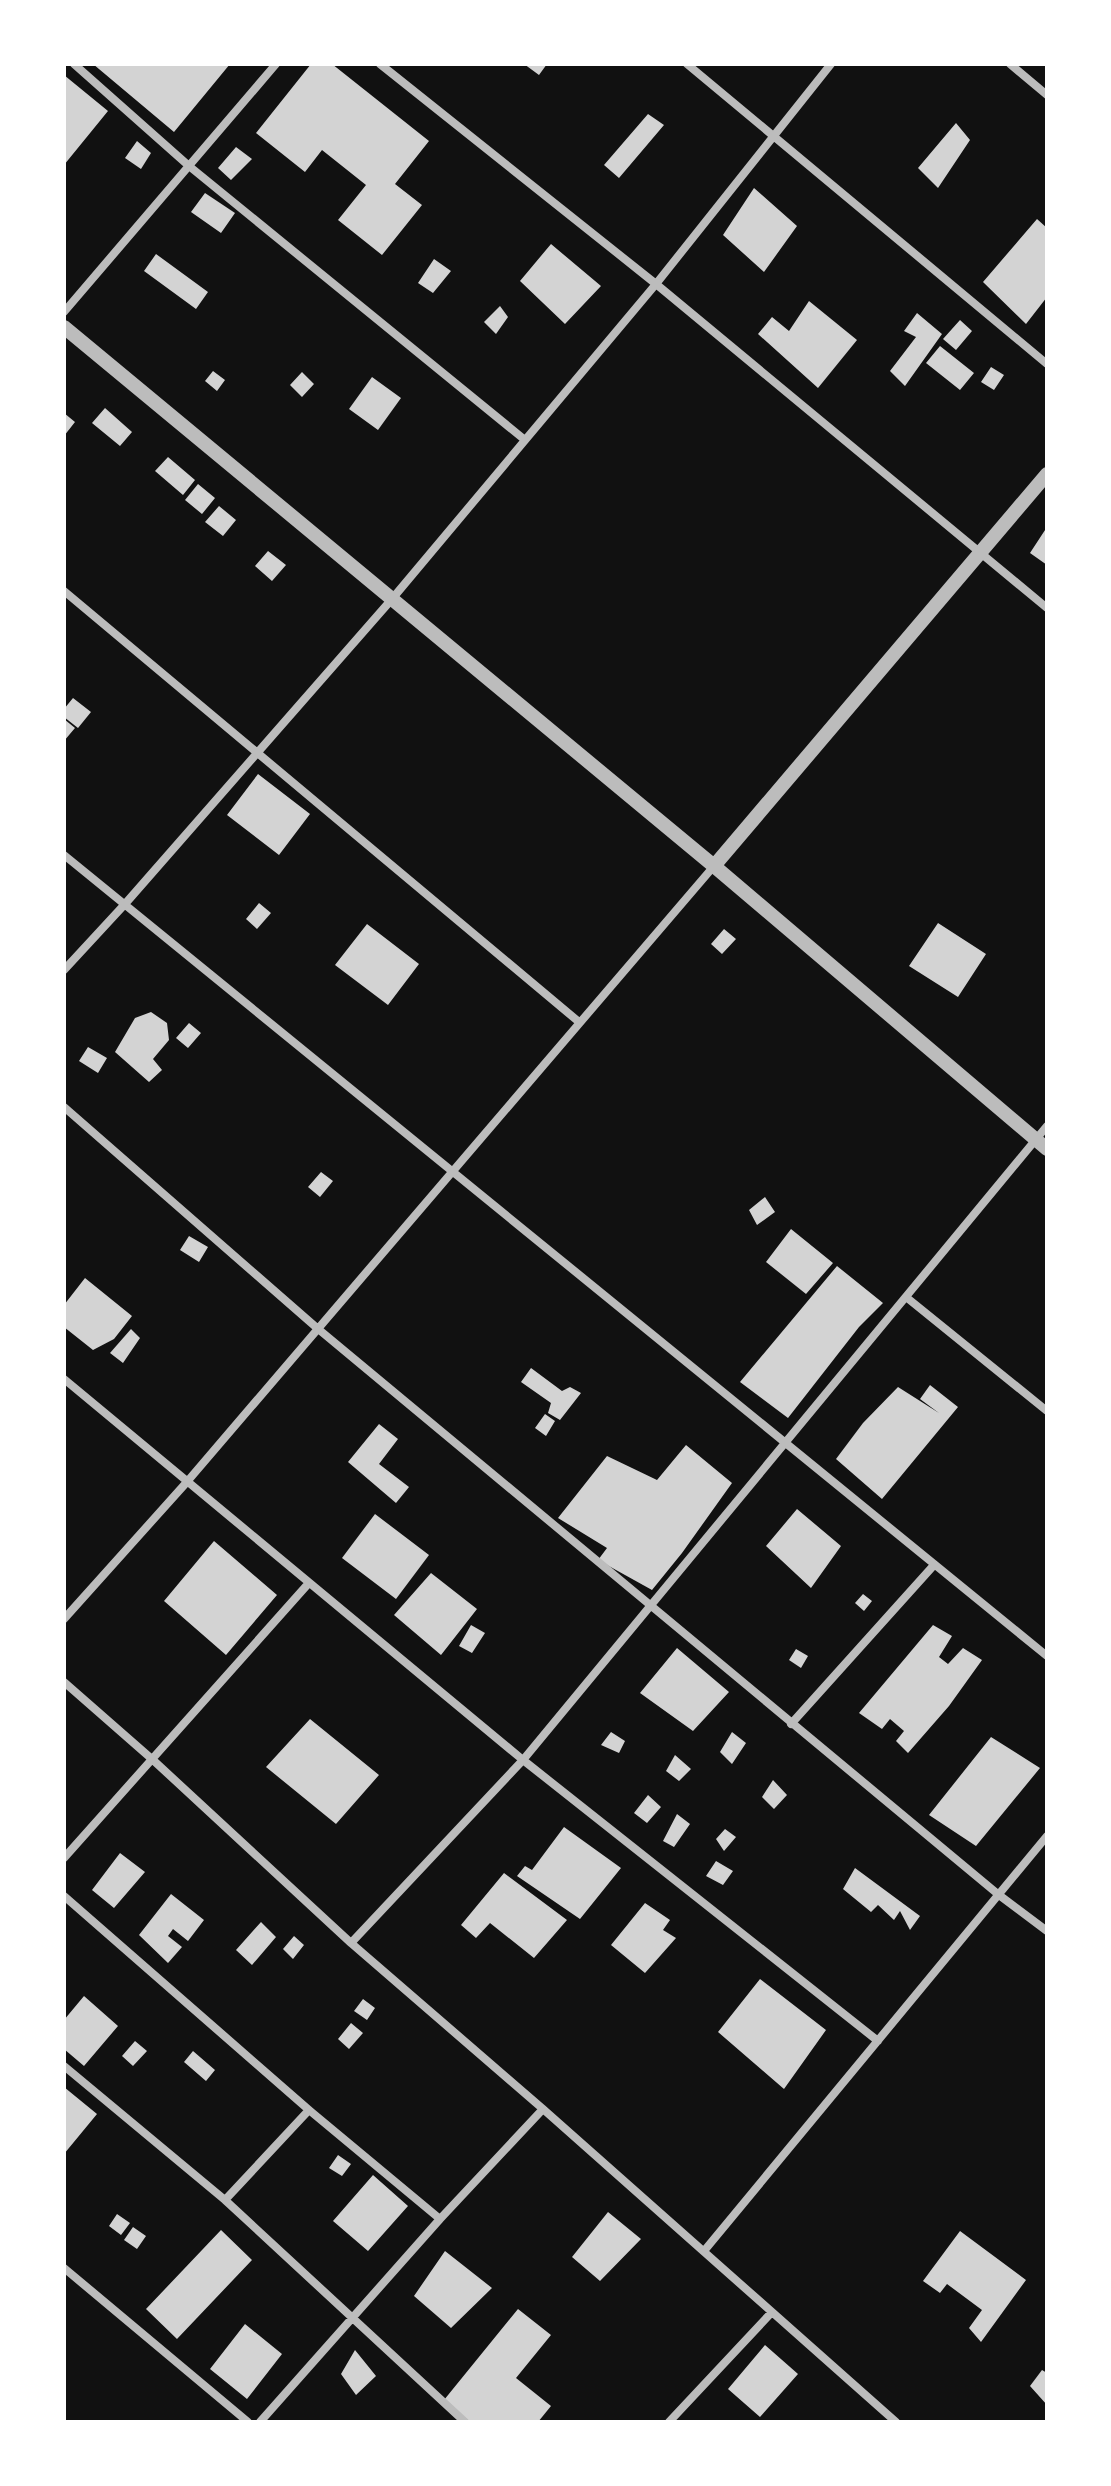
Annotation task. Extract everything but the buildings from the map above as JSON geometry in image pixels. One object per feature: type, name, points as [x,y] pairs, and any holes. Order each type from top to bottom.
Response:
[{"type":"street","points":[[74,64],[189,166],[525,440]]},
{"type":"street","points":[[64,312],[276,64]]},
{"type":"street","points":[[380,64],[656,284],[1047,608]]},
{"type":"street","points":[[687,64],[1047,364]]},
{"type":"street","points":[[64,970],[392,599],[656,284],[831,64]]},
{"type":"street","points":[[1010,64],[1047,95]]},
{"type":"street","points":[[64,327],[714,866],[1041,1144]]},
{"type":"street","points":[[64,1619],[186,1483],[1047,474]]},
{"type":"street","points":[[64,591],[579,1022]]},
{"type":"street","points":[[64,855],[1047,1656]]},
{"type":"street","points":[[64,1107],[317,1328],[791,1724],[1047,1931]]},
{"type":"street","points":[[351,1943],[523,1760],[906,1297],[1041,1144],[1047,1126]]},
{"type":"street","points":[[906,1297],[1047,1411]]},
{"type":"street","points":[[64,1379],[523,1760],[878,2041]]},
{"type":"street","points":[[791,1724],[934,1565]]},
{"type":"street","points":[[64,1858],[308,1584]]},
{"type":"street","points":[[64,1682],[351,1943],[896,2422]]},
{"type":"street","points":[[704,2251],[1047,1836]]},
{"type":"street","points":[[64,1896],[309,2110],[440,2219]]},
{"type":"street","points":[[64,2066],[225,2200],[465,2422]]},
{"type":"street","points":[[260,2422],[440,2219],[543,2109]]},
{"type":"street","points":[[225,2200],[309,2110]]},
{"type":"street","points":[[64,2268],[248,2422]]},
{"type":"street","points":[[669,2422],[772,2312]]}]
